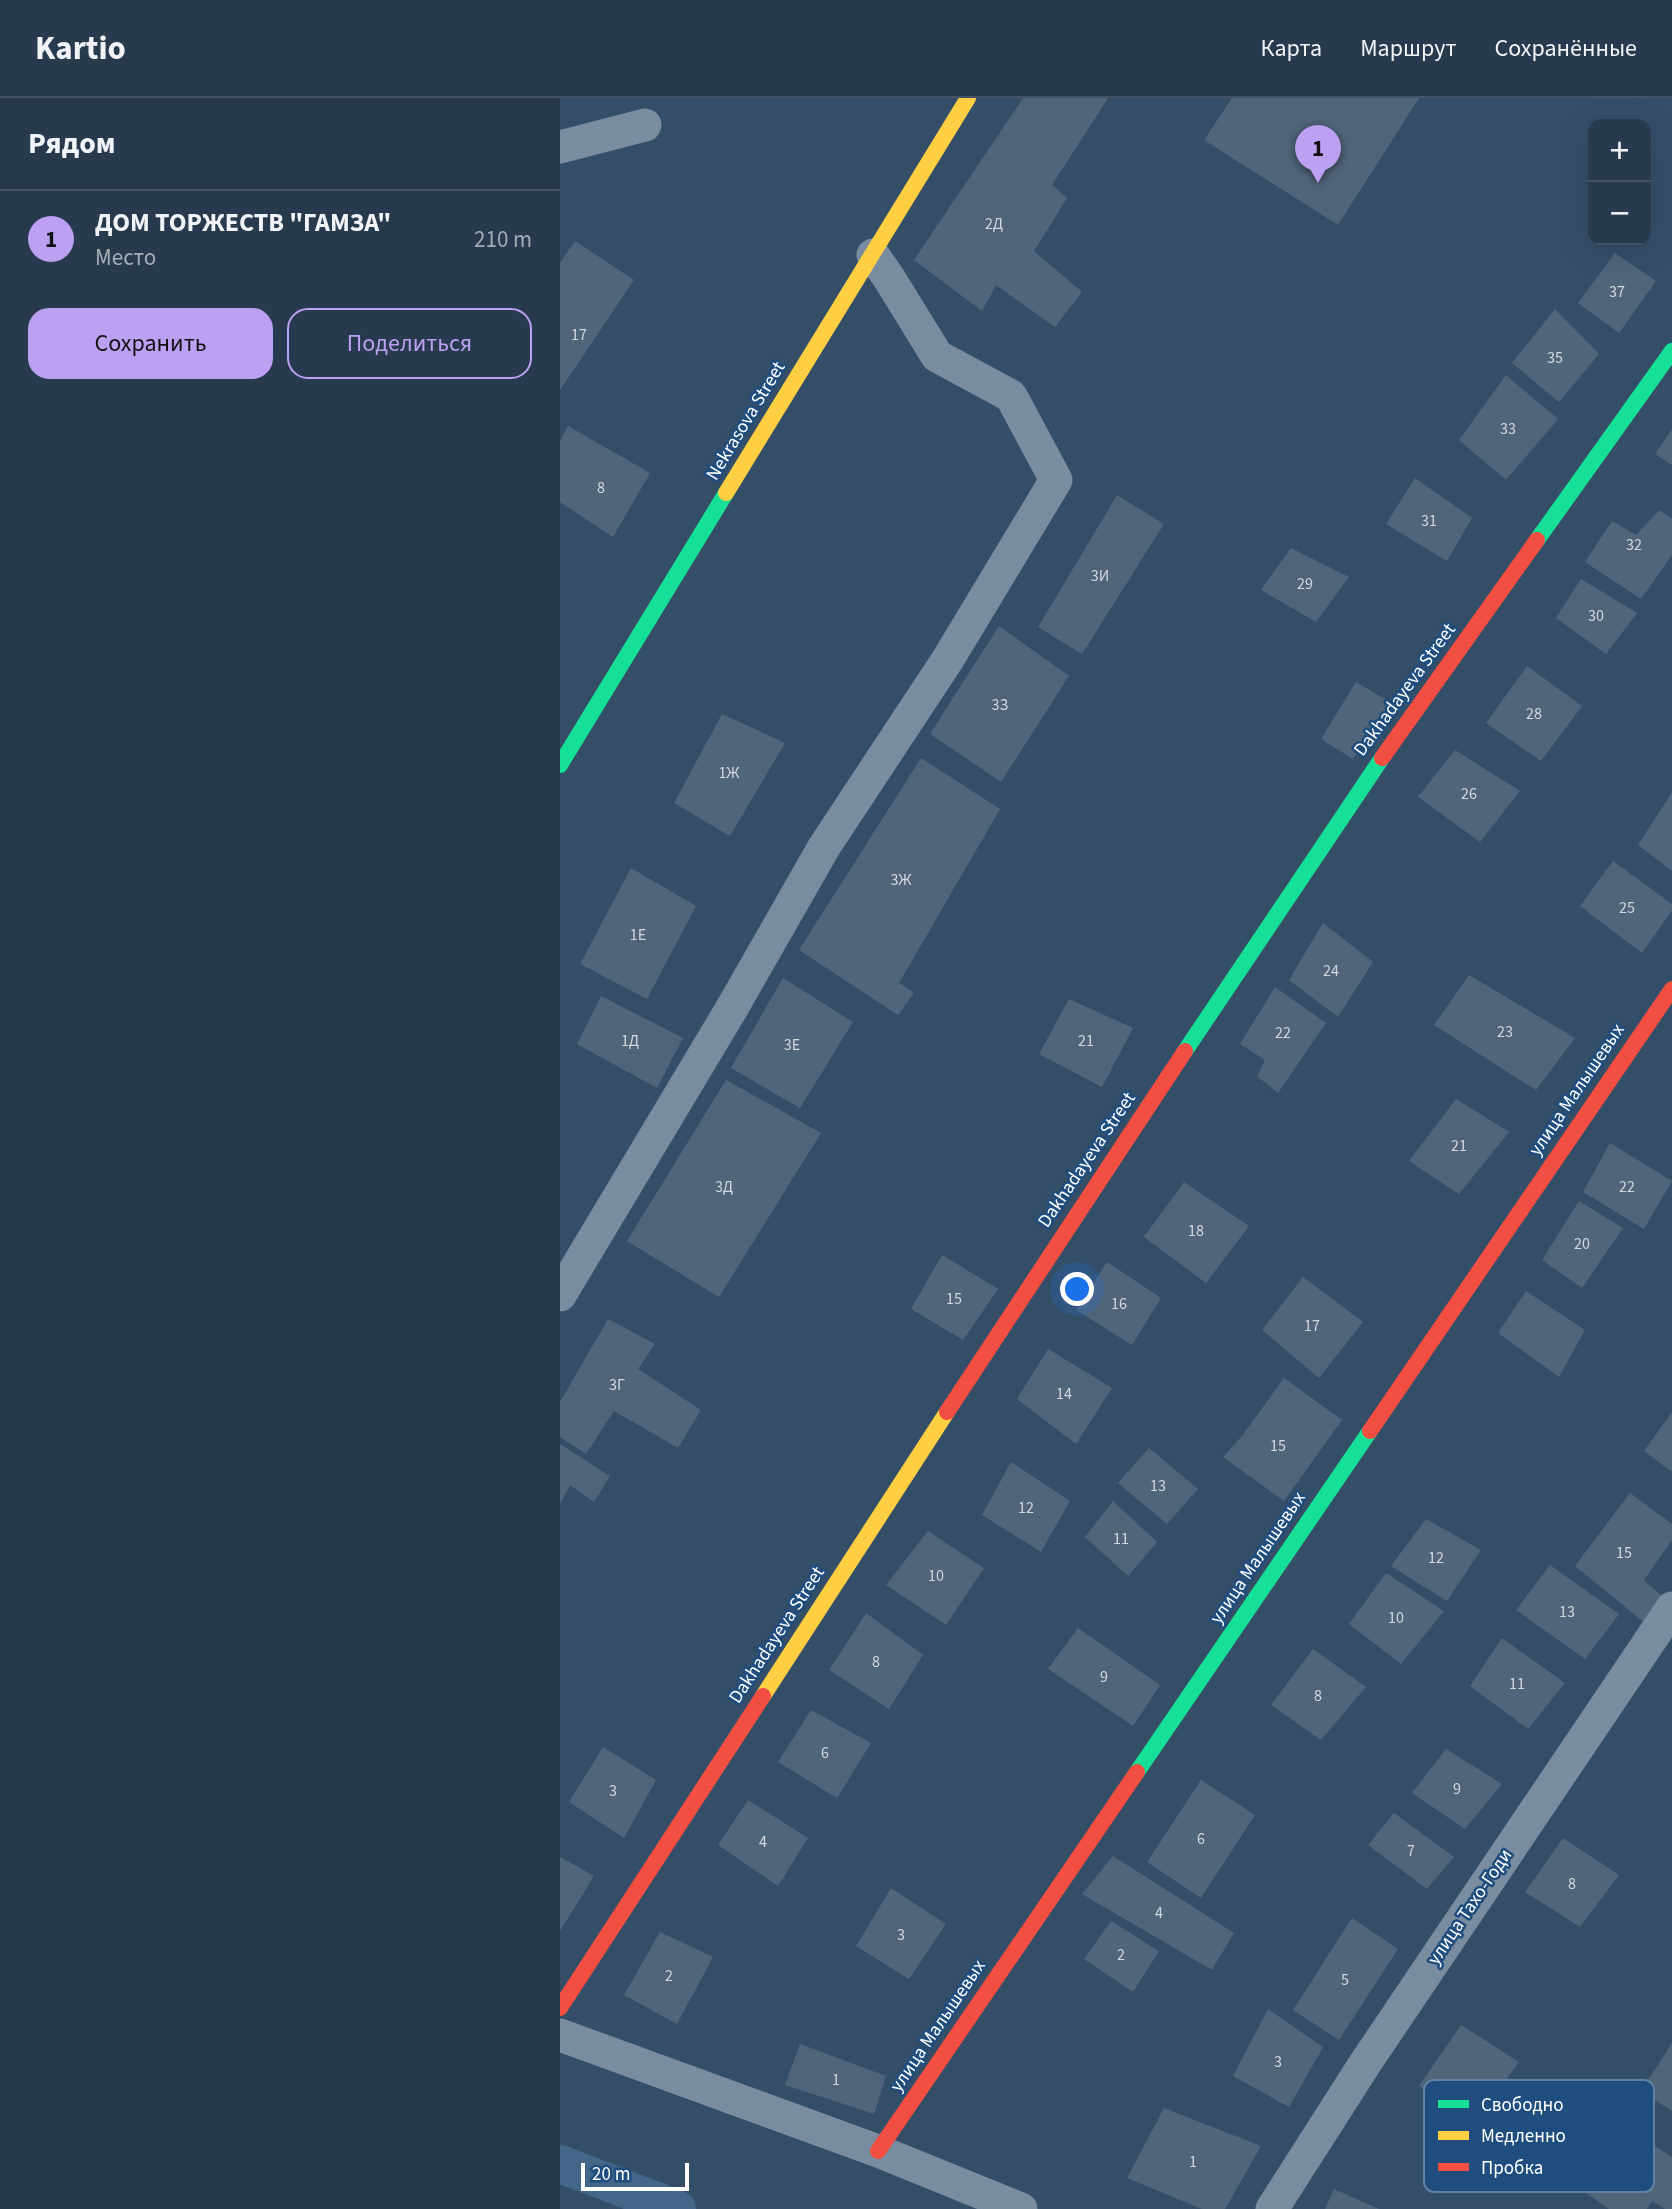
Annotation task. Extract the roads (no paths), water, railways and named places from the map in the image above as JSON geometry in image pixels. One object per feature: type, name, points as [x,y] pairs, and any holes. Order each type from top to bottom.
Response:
[{"type":"street","name":"Nekrasova Street","points":[[560,765],[968,98]]},
{"type":"street","points":[[560,147],[645,125]]},
{"type":"street","points":[[560,1295],[732,1008],[824,847],[948,659],[1056,480],[1012,396],[937,355],[873,255]]},
{"type":"street","name":"Dakhadayeva Street","points":[[560,2008],[1023,1295],[1343,812],[1672,351]]},
{"type":"street","name":"улица Малышевых","points":[[878,2151],[1672,989]]},
{"type":"street","name":"улица Тахо-Годи","points":[[1272,2209],[1364,2065],[1672,1608]]},
{"type":"street","points":[[560,2035],[878,2151],[1021,2209]]},
{"type":"waterway","points":[[560,2164],[677,2209]]},
{"type":"place","name":"ДОМ ТОРЖЕСТВ \"ГАМЗА\"","points":[[1318,183]]}]
